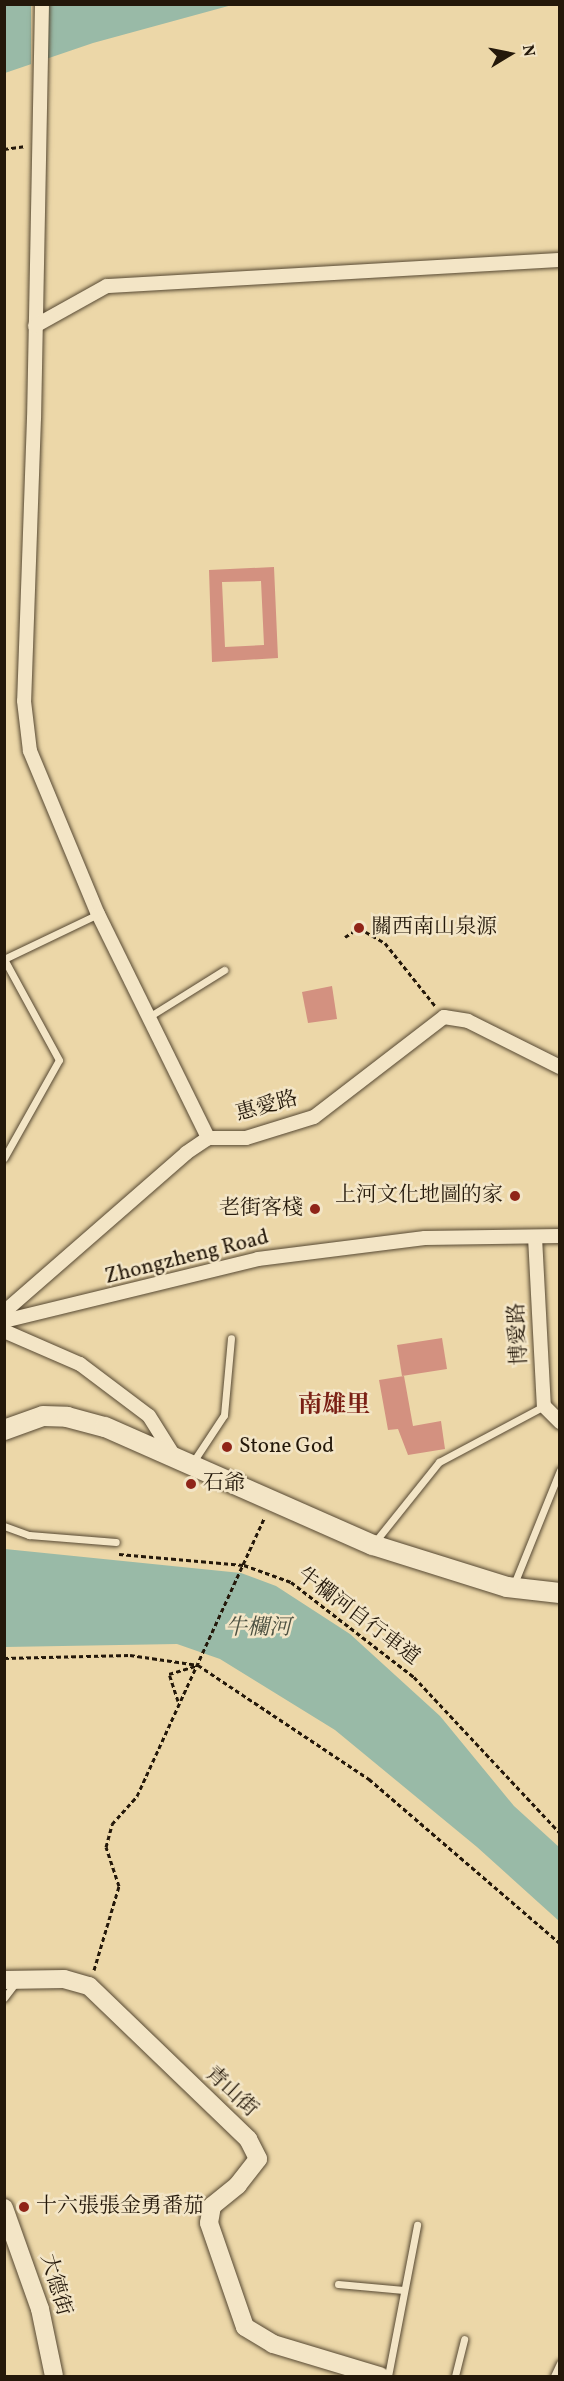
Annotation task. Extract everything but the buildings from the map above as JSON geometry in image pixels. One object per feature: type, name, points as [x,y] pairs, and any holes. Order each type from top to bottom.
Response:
[{"type":"main road","points":[[4,1430],[43,1416],[67,1417],[105,1427],[184,1464],[373,1545],[456,1574],[513,1588],[560,1593]]},
{"type":"street","points":[[4,1312],[186,1153],[208,1138],[147,1018],[98,914],[30,751],[24,701],[42,4]]},
{"type":"street","points":[[35,326],[107,286],[560,260]]},
{"type":"street","points":[[444,1017],[468,1021],[560,1067]]},
{"type":"street","name":"惠愛路","points":[[208,1138],[246,1138],[315,1116],[444,1017]]},
{"type":"street","name":"Zhongzheng Road","points":[[4,1321],[258,1259],[426,1238],[560,1236]]},
{"type":"street","name":"博愛路","points":[[535,1237],[544,1406]]},
{"type":"street","points":[[4,1331],[80,1364],[149,1416],[184,1464]]},
{"type":"street","points":[[544,1406],[560,1422]]},
{"type":"street","points":[[10,1981],[64,1979],[89,1986]]},
{"type":"street","name":"青山街","points":[[89,1986],[249,2139],[258,2159],[238,2185],[212,2206],[209,2223],[245,2327],[273,2344],[380,2376]]},
{"type":"street","name":"大德街","points":[[4,2208],[40,2309],[54,2376]]},
{"type":"lane","points":[[4,1158],[59,1060],[4,959],[98,914]]},
{"type":"lane","points":[[147,1018],[224,970]]},
{"type":"lane","points":[[184,1464],[224,1415],[231,1338]]},
{"type":"lane","points":[[373,1545],[439,1462],[544,1406]]},
{"type":"lane","points":[[513,1588],[560,1470]]},
{"type":"lane","points":[[4,1526],[29,1535],[116,1542]]},
{"type":"lane","points":[[4,1998],[10,1981]]},
{"type":"lane","points":[[387,2376],[417,2225]]},
{"type":"lane","points":[[338,2284],[404,2290]]},
{"type":"lane","points":[[455,2376],[464,2339]]},
{"type":"lane","points":[[555,2376],[560,2363]]},
{"type":"path","points":[[4,149],[39,143]]},
{"type":"path","points":[[345,937],[359,928],[384,943],[444,1017]]},
{"type":"path","points":[[89,1986],[119,1886],[106,1847],[112,1824],[137,1796],[178,1701],[198,1665],[272,1502]]},
{"type":"path","name":"牛欄河自行車道","points":[[115,1554],[244,1564],[291,1582],[414,1677],[560,1833]]},
{"type":"path","points":[[4,1659],[130,1655],[198,1665],[369,1779],[560,1942]]},
{"type":"path","points":[[178,1701],[169,1674],[198,1665]]},
{"type":"water","points":[[4,5],[232,5],[93,43],[5,73]]},
{"type":"water","name":"牛欄河","points":[[5,1549],[241,1573],[276,1586],[350,1634],[440,1716],[514,1806],[559,1847],[559,1921],[477,1847],[335,1730],[220,1659],[177,1644],[5,1647]]},
{"type":"pier","points":[[31,5],[45,5],[45,62],[31,67]]},
{"type":"place","name":"關西南山泉源","points":[[359,928]]},
{"type":"place","name":"上河文化地圖的家","points":[[515,1196]]},
{"type":"place","name":"老街客棧","points":[[315,1209]]},
{"type":"place","name":"Stone God","points":[[227,1447]]},
{"type":"place","name":"石爺","points":[[191,1484]]},
{"type":"place","name":"十六張張金勇番茄","points":[[24,2207]]},
{"type":"district","name":"南雄里","points":[[334,1407]]}]
